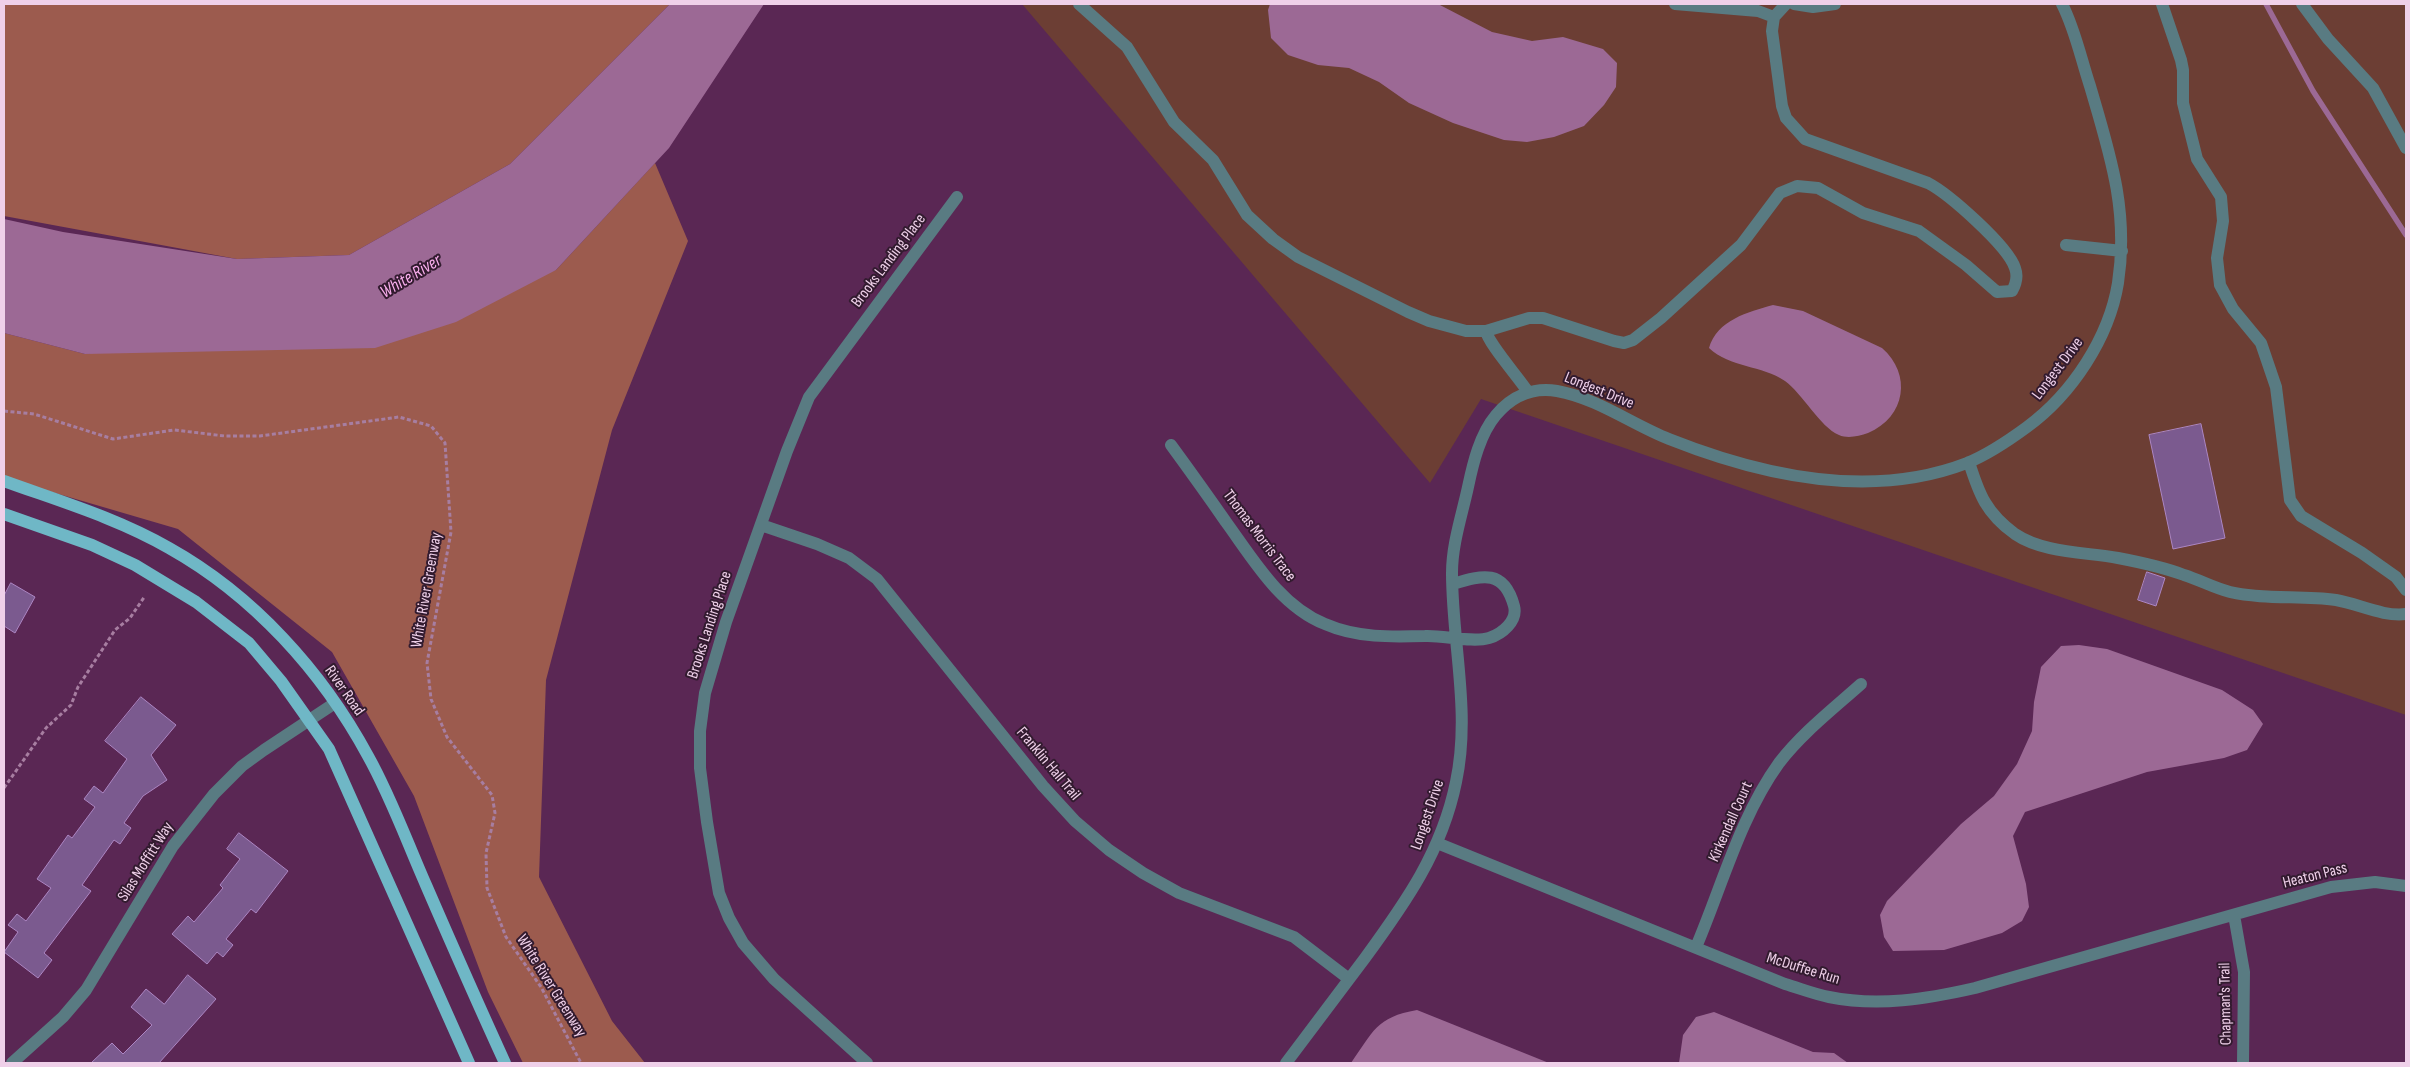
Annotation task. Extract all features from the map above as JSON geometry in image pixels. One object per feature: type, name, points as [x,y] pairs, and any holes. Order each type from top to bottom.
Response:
[{"type":"main road","name":"River Road","points":[[4,481],[105,518],[169,547],[211,575],[250,605],[289,643],[335,703],[359,741],[380,780],[505,1063]]},
{"type":"main road","points":[[4,514],[92,545],[135,565],[196,602],[249,643],[309,720],[329,749],[469,1063]]},
{"type":"street","points":[[1079,4],[1127,48],[1174,122],[1213,160],[1247,215],[1273,239],[1311,264],[1429,321],[1466,332],[1486,331],[1529,318],[1543,318],[1614,341],[1624,343],[1633,340],[1662,318],[1741,245],[1780,192],[1797,186],[1818,188],[1863,213],[1920,231],[1966,265],[1997,292],[2012,291],[2016,283],[2016,270],[2011,260],[1972,218],[1940,189],[1928,183],[1818,145],[1796,131],[1786,118],[1782,106],[1772,31],[1774,17],[1786,4]]},
{"type":"street","points":[[1675,4],[1758,11],[1774,17]]},
{"type":"street","points":[[1794,4],[1813,6],[1835,4]]},
{"type":"street","name":"Longest Drive","points":[[1286,1063],[1406,901],[1427,868],[1449,814],[1457,777],[1463,727],[1452,571],[1456,539],[1471,474],[1482,438],[1500,409],[1517,396],[1547,389],[1563,392],[1669,439],[1729,460],[1811,478],[1857,481],[1902,480],[1928,475],[1969,462],[2004,444],[2038,419],[2059,398],[2080,372],[2096,346],[2114,304],[2122,251],[2122,216],[2113,165],[2074,33],[2062,4]]},
{"type":"street","points":[[2162,4],[2181,60],[2183,70],[2183,103],[2197,159],[2221,197],[2223,221],[2217,258],[2220,285],[2233,309],[2261,343],[2276,387],[2290,500],[2301,516],[2362,552],[2396,577],[2406,590]]},
{"type":"street","points":[[2302,4],[2328,39],[2373,88],[2406,148]]},
{"type":"street","name":"Brooks Landing Place","points":[[867,1063],[774,979],[742,943],[719,893],[700,768],[700,731],[705,693],[726,622],[786,451],[809,397],[957,197]]},
{"type":"street","points":[[2066,246],[2122,251]]},
{"type":"street","points":[[1486,331],[1490,342],[1528,392]]},
{"type":"street","name":"Thomas Morris Trace","points":[[1171,445],[1273,586],[1296,606],[1324,624],[1352,632],[1385,638],[1456,637]]},
{"type":"street","points":[[1969,462],[1979,496],[1996,517],[2016,534],[2038,545],[2120,558],[2184,575],[2214,588],[2232,593],[2321,598],[2348,602],[2386,613],[2406,614]]},
{"type":"street","name":"Franklin Hall Trail","points":[[761,525],[817,544],[849,558],[877,579],[1043,786],[1075,821],[1109,850],[1143,873],[1180,893],[1294,937],[1349,979]]},
{"type":"street","points":[[1453,584],[1485,576],[1498,579],[1510,590],[1516,610],[1509,626],[1501,633],[1488,639],[1456,637]]},
{"type":"street","name":"Kirkendall Court","points":[[1696,946],[1750,813],[1763,788],[1800,738],[1861,684]]},
{"type":"street","name":"Silas Moffitt Way","points":[[12,1063],[63,1017],[86,990],[174,846],[214,794],[242,766],[335,703]]},
{"type":"street","name":"McDuffee Run","points":[[1437,843],[1696,946],[1785,984],[1829,997],[1866,1002],[1898,1002],[1931,998],[1975,988],[2234,915]]},
{"type":"street","name":"Heaton Pass","points":[[2234,915],[2331,887],[2353,883],[2375,882],[2406,886]]},
{"type":"street","name":"Chapman's Trail","points":[[2234,915],[2246,992],[2243,1063]]},
{"type":"path","name":"White River Greenway","points":[[4,411],[34,414],[113,439],[174,430],[225,436],[260,436],[399,417],[431,426],[445,443],[452,532],[427,663],[431,698],[447,737],[492,795],[494,813],[486,853],[487,888],[506,937],[541,987],[581,1063]]},
{"type":"path","points":[[4,788],[46,728],[72,705],[78,688],[115,630],[130,618],[146,596]]},
{"type":"shaded area","points":[[4,4],[670,4],[510,164],[349,255],[237,259],[4,216]]},
{"type":"shaded area","points":[[1022,4],[2406,4],[2406,715],[1481,399],[1430,483]]},
{"type":"shaded area","points":[[655,163],[688,241],[612,430],[546,680],[539,877],[612,1021],[645,1063],[523,1063],[488,992],[414,796],[332,652],[178,529],[4,478],[4,333],[85,354],[556,270]]},
{"type":"water","name":"White River","points":[[670,4],[764,4],[669,148],[556,270],[456,322],[375,348],[85,354],[4,333],[4,219],[63,232],[237,259],[349,255],[510,164]]},
{"type":"water","points":[[1270,4],[1438,4],[1492,32],[1532,41],[1563,37],[1603,49],[1617,63],[1616,87],[1604,105],[1584,126],[1554,137],[1527,142],[1504,140],[1453,123],[1409,103],[1379,82],[1349,68],[1318,65],[1288,55],[1271,38],[1268,10]]},
{"type":"water","points":[[1773,305],[1803,311],[1882,348],[1892,358],[1901,382],[1900,394],[1897,406],[1881,426],[1857,436],[1839,435],[1818,418],[1798,393],[1785,381],[1766,372],[1726,359],[1717,355],[1709,348],[1713,338],[1726,324],[1744,314]]},
{"type":"water","points":[[2079,645],[2107,649],[2222,690],[2253,710],[2263,724],[2247,750],[2224,758],[2147,772],[2025,812],[2013,836],[2026,884],[2029,907],[2022,921],[2002,933],[1944,950],[1893,951],[1884,937],[1880,915],[1887,901],[1961,824],[1994,796],[2017,764],[2032,731],[2034,702],[2041,667],[2061,646]]},
{"type":"water","points":[[1417,1010],[1549,1063],[1351,1063],[1371,1034],[1384,1022],[1403,1013]]},
{"type":"water","points":[[1714,1012],[1813,1052],[1834,1053],[1848,1063],[1679,1063],[1683,1035],[1696,1017]]},
{"type":"building","points":[[2201,424],[2225,538],[2173,549],[2149,435]]},
{"type":"building","points":[[2147,572],[2165,578],[2156,606],[2138,600]]},
{"type":"building","points":[[11,583],[35,597],[15,633],[4,626],[4,596]]},
{"type":"building","points":[[141,697],[176,725],[151,755],[167,780],[143,796],[124,823],[131,828],[120,844],[114,840],[82,885],[91,891],[44,953],[52,960],[38,978],[4,952],[18,932],[8,925],[17,914],[26,921],[51,888],[37,879],[68,835],[72,838],[95,807],[84,799],[94,786],[103,793],[127,759],[105,741]]},
{"type":"building","points":[[239,833],[288,871],[256,913],[251,909],[226,939],[233,945],[223,957],[217,952],[207,964],[172,934],[188,916],[194,922],[223,888],[220,885],[240,859],[227,849]]},
{"type":"building","points":[[188,975],[216,999],[159,1063],[91,1063],[112,1043],[123,1054],[152,1025],[131,1007],[146,989],[164,1004]]},
{"type":"waterway","points":[[2266,4],[2313,91],[2406,235]]}]
